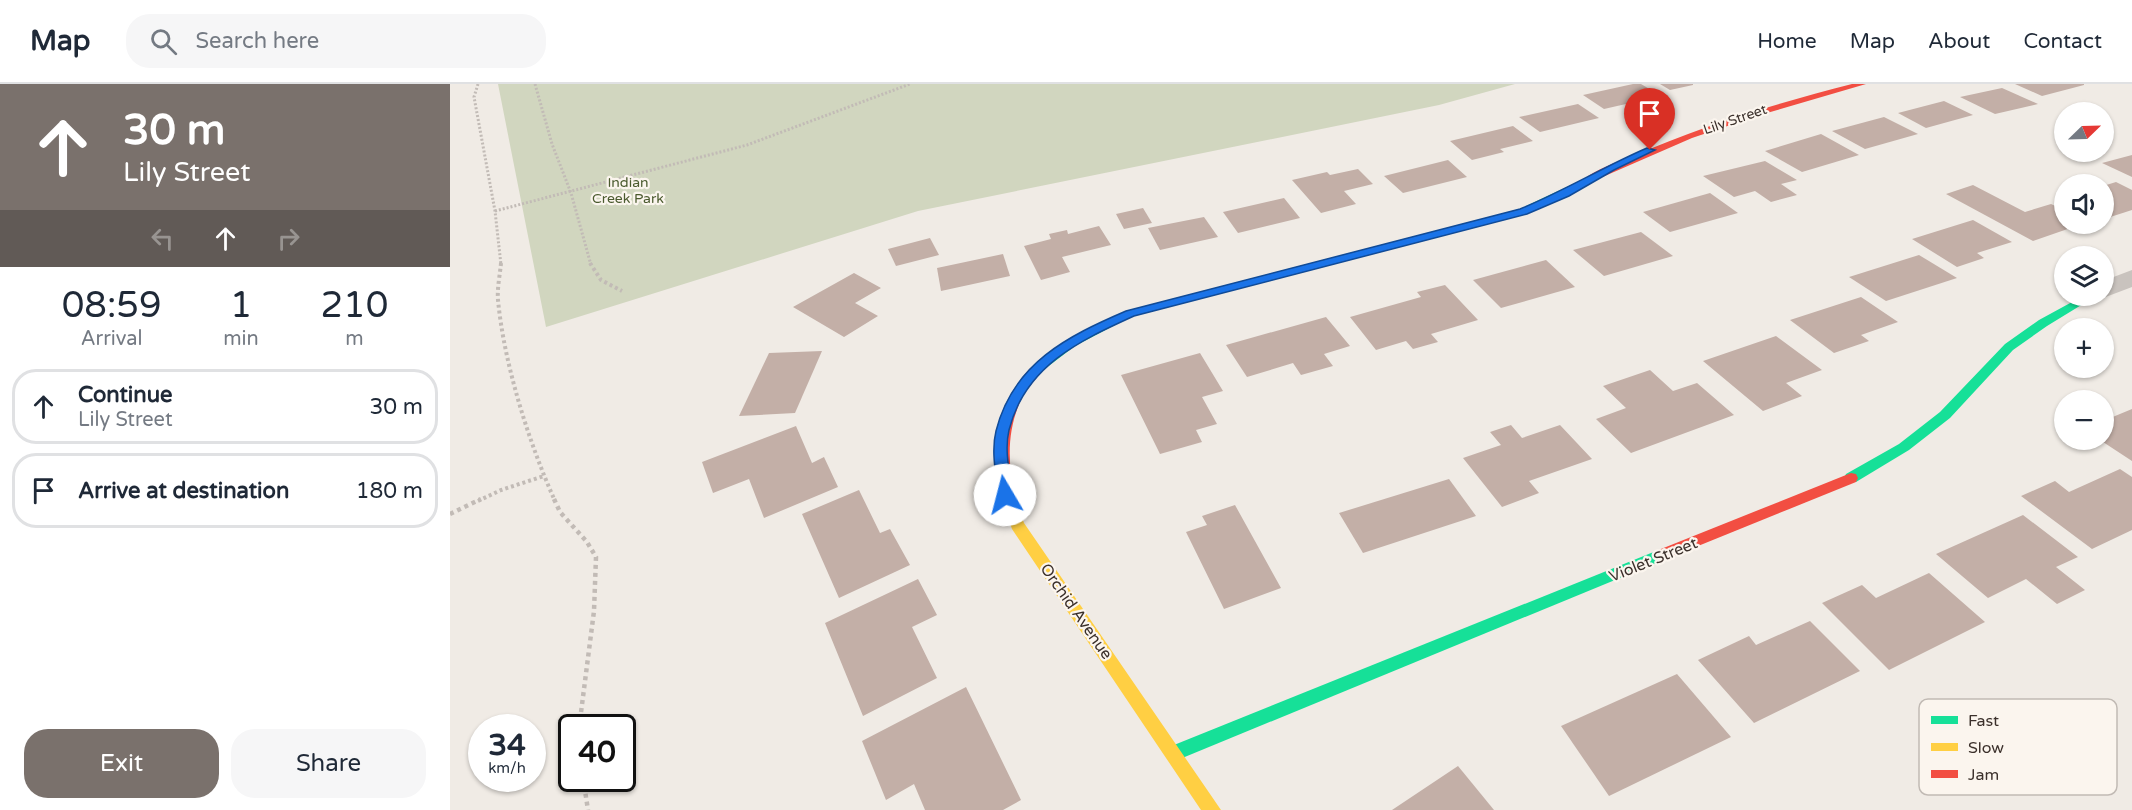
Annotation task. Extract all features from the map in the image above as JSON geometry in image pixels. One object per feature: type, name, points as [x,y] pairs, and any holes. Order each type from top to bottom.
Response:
[{"type":"street","name":"Lily Street","points":[[1016,394],[1047,359],[1080,335],[1130,313],[1524,211],[1566,194],[1610,168],[1691,134],[1761,109],[1862,84]]},
{"type":"street","points":[[2114,285],[2132,278]]},
{"type":"street","name":"Violet Street","points":[[1175,753],[1849,479],[1904,447],[1945,415],[2009,347],[2073,306]]},
{"type":"street","name":"Orchid Avenue","points":[[1016,394],[1002,432],[1001,462],[1005,495],[1017,525],[1212,810]]},
{"type":"path","points":[[478,84],[474,98],[495,211],[501,262],[498,298],[506,357],[544,476],[560,512],[587,542],[596,557],[594,611],[580,714]]},
{"type":"path","points":[[535,84],[552,144],[571,193],[588,261],[601,280],[622,291]]},
{"type":"path","points":[[495,211],[571,193],[747,145],[910,84]]},
{"type":"path","points":[[450,514],[491,494],[544,476]]},
{"type":"path","points":[[585,792],[588,810]]},
{"type":"green space","name":"Indian Creek Park","points":[[498,84],[1515,84],[1439,105],[918,211],[546,327]]},
{"type":"building","points":[[1641,84],[1661,96],[1604,109],[1583,95]]},
{"type":"building","points":[[1660,84],[1693,84],[1693,85],[1670,90]]},
{"type":"building","points":[[2015,84],[2084,84],[2084,85],[2042,96]]},
{"type":"building","points":[[2002,88],[2038,104],[1995,114],[1960,97]]},
{"type":"building","points":[[1944,101],[1973,115],[1926,128],[1898,113]]},
{"type":"building","points":[[1578,104],[1599,118],[1540,132],[1519,117]]},
{"type":"building","points":[[1884,117],[1918,134],[1865,149],[1832,131]]},
{"type":"building","points":[[1513,126],[1533,141],[1500,149],[1504,152],[1472,160],[1450,141]]},
{"type":"building","points":[[1821,134],[1859,155],[1802,172],[1765,151]]},
{"type":"building","points":[[2132,155],[2132,177],[2102,163],[2114,162],[2114,160]]},
{"type":"building","points":[[1448,160],[1467,177],[1403,193],[1384,176]]},
{"type":"building","points":[[1765,161],[1797,180],[1781,184],[1797,195],[1771,202],[1755,191],[1734,197],[1703,176]]},
{"type":"building","points":[[1358,169],[1373,184],[1344,191],[1356,204],[1321,213],[1292,180],[1327,172],[1330,175]]},
{"type":"building","points":[[2114,183],[2132,190],[2132,210],[2114,216]]},
{"type":"building","points":[[1973,185],[2025,212],[2051,204],[2054,205],[2054,234],[2033,241],[1946,194]]},
{"type":"building","points":[[1710,193],[1738,213],[1670,232],[1643,212]]},
{"type":"building","points":[[1284,198],[1300,218],[1238,233],[1223,212]]},
{"type":"building","points":[[1143,208],[1152,223],[1124,229],[1116,214]]},
{"type":"building","points":[[1204,217],[1218,237],[1160,250],[1148,228]]},
{"type":"building","points":[[1973,220],[2012,242],[1977,253],[1984,258],[1957,267],[1912,239]]},
{"type":"building","points":[[1099,226],[1111,245],[1062,257],[1070,272],[1041,280],[1024,246],[1051,239],[1049,234],[1067,230],[1068,234]]},
{"type":"building","points":[[1641,232],[1673,256],[1604,276],[1573,250]]},
{"type":"building","points":[[930,238],[939,255],[896,266],[888,249]]},
{"type":"building","points":[[1003,254],[1010,276],[941,291],[937,268]]},
{"type":"building","points":[[1919,255],[1957,278],[1886,301],[1849,277]]},
{"type":"building","points":[[1546,260],[1575,287],[1501,308],[1473,280]]},
{"type":"building","points":[[854,273],[881,288],[855,303],[878,316],[844,337],[793,307]]},
{"type":"building","points":[[1445,285],[1478,320],[1431,334],[1438,342],[1413,349],[1406,341],[1376,350],[1350,317],[1421,297],[1417,292]]},
{"type":"building","points":[[1861,297],[1898,322],[1861,335],[1869,341],[1834,353],[1790,320]]},
{"type":"building","points":[[1326,317],[1350,346],[1324,354],[1333,366],[1301,375],[1293,363],[1247,377],[1226,345]]},
{"type":"building","points":[[1776,336],[1822,370],[1786,383],[1802,396],[1763,411],[1703,361]]},
{"type":"building","points":[[822,351],[795,413],[739,416],[769,353]]},
{"type":"building","points":[[1200,353],[1223,391],[1202,397],[1217,424],[1196,430],[1202,442],[1160,454],[1121,375]]},
{"type":"building","points":[[1650,370],[1673,391],[1697,383],[1734,415],[1631,453],[1596,419],[1626,408],[1603,386]]},
{"type":"building","points":[[2132,409],[2132,461],[2114,449],[2114,416]]},
{"type":"building","points":[[1511,425],[1522,438],[1560,425],[1592,459],[1529,481],[1539,493],[1502,507],[1463,458],[1501,445],[1490,432]]},
{"type":"building","points":[[796,426],[812,463],[824,457],[838,487],[764,518],[749,479],[713,493],[702,462]]},
{"type":"building","points":[[2120,469],[2132,477],[2132,530],[2092,549],[2021,496],[2055,481],[2069,492]]},
{"type":"building","points":[[1449,479],[1476,516],[1363,553],[1339,513]]},
{"type":"building","points":[[859,490],[880,533],[890,529],[910,565],[839,598],[802,514]]},
{"type":"building","points":[[1235,505],[1281,588],[1224,609],[1186,532],[1207,525],[1202,516]]},
{"type":"building","points":[[2023,515],[2078,557],[2056,567],[2085,590],[2057,604],[2026,579],[1988,598],[1936,554]]},
{"type":"building","points":[[1929,573],[1985,622],[1889,670],[1822,603],[1862,585],[1876,598]]},
{"type":"building","points":[[918,579],[937,615],[912,627],[937,678],[863,716],[825,623]]},
{"type":"building","points":[[1810,621],[1860,671],[1754,723],[1698,660],[1749,636],[1756,645]]},
{"type":"building","points":[[1677,674],[1731,737],[1609,796],[1561,726]]},
{"type":"building","points":[[966,687],[1021,800],[1003,810],[925,810],[914,784],[886,800],[862,741]]},
{"type":"building","points":[[1458,766],[1494,810],[1392,810]]},
{"type":"traffic: fast","points":[[1038,368],[1070,343],[1130,313],[1524,211],[1588,180]]},
{"type":"traffic: fast","points":[[1851,478],[1904,447],[1945,415],[2009,347],[2073,306]]},
{"type":"traffic: fast","points":[[1175,753],[1661,555]]},
{"type":"traffic: slow","points":[[1009,500],[1017,525],[1212,810]]},
{"type":"traffic: jam","points":[[1588,180],[1655,149],[1722,124],[1862,84]]},
{"type":"traffic: jam","points":[[1009,500],[1002,465],[1005,430],[1009,413],[1017,397],[1038,368]]},
{"type":"traffic: jam","points":[[1661,555],[1851,478]]},
{"type":"route","points":[[1005,495],[1001,462],[1002,432],[1016,394],[1047,359],[1080,335],[1130,313],[1524,211],[1566,194],[1610,168],[1650,150]]}]
